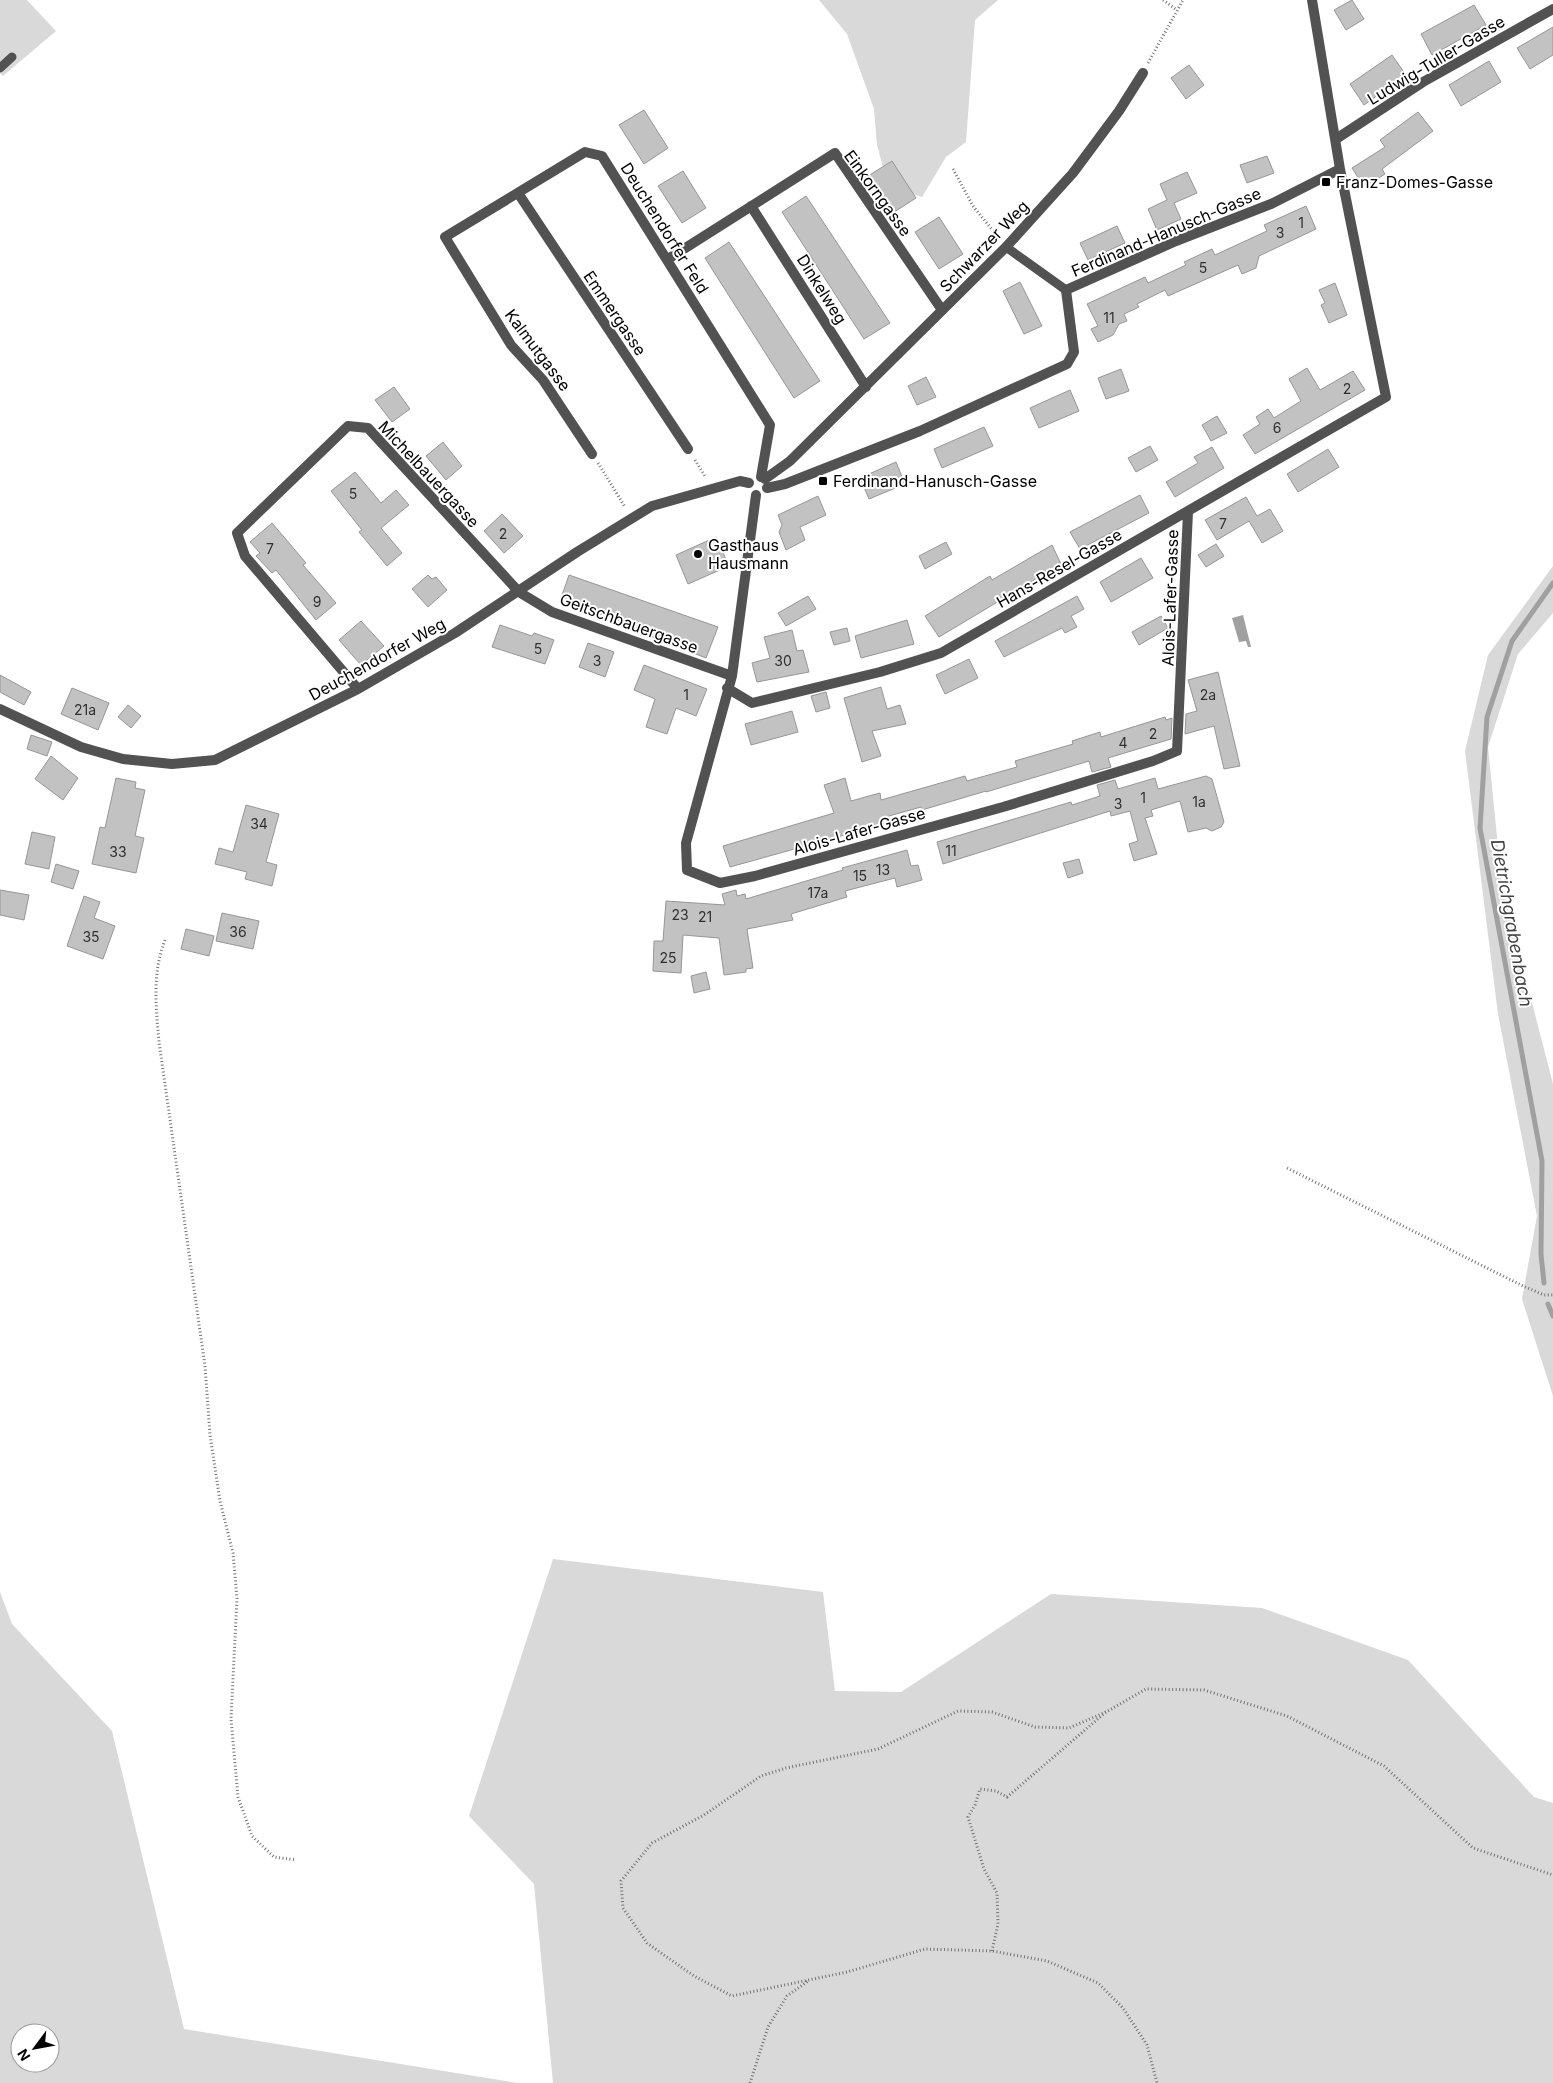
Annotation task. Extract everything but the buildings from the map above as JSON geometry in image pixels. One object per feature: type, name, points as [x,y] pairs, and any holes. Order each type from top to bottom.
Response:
[{"type":"street","points":[[1312,0],[1340,169]]},
{"type":"street","name":"Ludwig-Tuller-Gasse","points":[[1336,139],[1423,82],[1553,9]]},
{"type":"street","name":"Schwarzer Weg","points":[[764,481],[790,461],[1006,247],[1073,173],[1119,111],[1143,73]]},
{"type":"street","name":"Deuchendorfer Feld","points":[[445,238],[585,152],[602,156],[770,425],[764,481]]},
{"type":"street","name":"Einkorngasse","points":[[668,259],[835,153],[942,310]]},
{"type":"street","name":"Ferdinand-Hanusch-Gasse","points":[[764,481],[785,484],[920,431],[1067,364],[1074,352],[1066,290],[1176,241],[1271,204],[1340,169]]},
{"type":"street","name":"Hans-Resel-Gasse","points":[[728,688],[752,703],[880,672],[941,653],[1386,397],[1340,169]]},
{"type":"street","name":"Emmergasse","points":[[518,193],[688,449]]},
{"type":"street","name":"Dinkelweg","points":[[751,206],[866,387]]},
{"type":"street","name":"Kalmutgasse","points":[[445,238],[511,345],[543,380],[592,454]]},
{"type":"street","name":"Michelbauergasse","points":[[358,689],[245,556],[237,533],[348,426],[368,428],[519,592]]},
{"type":"street","points":[[756,477],[764,481],[765,492],[756,495],[752,492],[749,484],[756,477]]},
{"type":"street","name":"Deuchendorfer Weg","points":[[0,709],[81,747],[123,759],[172,764],[215,760],[358,689],[455,633],[652,506],[714,490],[740,481],[749,484]]},
{"type":"street","name":"Alois-Lafer-Gasse","points":[[756,495],[732,676],[686,843],[687,870],[720,883],[755,876],[1003,806],[1154,761],[1177,751],[1188,512]]},
{"type":"street","name":"Geitschbauergasse","points":[[519,592],[552,612],[732,676]]},
{"type":"lane","points":[[0,68],[12,57]]},
{"type":"lane","points":[[1006,247],[1066,290]]},
{"type":"path","points":[[1163,0],[1177,10]]},
{"type":"path","points":[[1143,73],[1183,0]]},
{"type":"path","points":[[953,169],[974,206],[1006,247]]},
{"type":"path","points":[[688,449],[714,490]]},
{"type":"path","points":[[592,454],[631,518]]},
{"type":"path","points":[[165,940],[160,953],[155,995],[159,1042],[205,1366],[210,1435],[220,1501],[233,1554],[237,1598],[231,1719],[238,1797],[252,1836],[274,1857],[296,1860]]},
{"type":"path","points":[[1287,1168],[1523,1286],[1544,1296],[1553,1295]]},
{"type":"path","points":[[1157,2083],[1147,2045],[1123,2008],[1098,1983],[1047,1961],[992,1951],[925,1949],[848,1972],[732,1996],[694,1976],[647,1943],[623,1908],[621,1881],[652,1842],[704,1815],[761,1776],[786,1768],[878,1749],[958,1711],[992,1712],[1035,1727],[1070,1728],[1106,1712],[1146,1689],[1204,1690],[1287,1716],[1384,1766],[1473,1848],[1502,1860],[1553,1875]]},
{"type":"path","points":[[992,1951],[998,1924],[996,1893],[984,1868],[968,1817],[975,1805],[980,1789],[996,1791],[1007,1796],[1106,1712]]},
{"type":"path","points":[[750,2083],[768,2027],[787,1996],[810,1979]]},
{"type":"shaded area","points":[[0,0],[27,0],[56,31],[3,76],[0,73]]},
{"type":"shaded area","points":[[819,0],[998,0],[975,20],[966,142],[946,157],[922,197],[888,186],[877,145],[874,109],[847,34]]},
{"type":"shaded area","points":[[1553,566],[1553,613],[1518,654],[1488,747],[1502,886],[1553,1084],[1553,1396],[1522,1299],[1537,1216],[1498,1014],[1465,751],[1488,655]]},
{"type":"shaded area","points":[[1243,615],[1251,647],[1248,647],[1246,641],[1239,642],[1232,618]]},
{"type":"shaded area","points":[[553,1559],[823,1592],[835,1691],[901,1692],[1051,1594],[1262,1608],[1408,1660],[1534,1797],[1553,1803],[1553,2083],[553,2083],[534,1884],[469,1816]]},
{"type":"shaded area","points":[[0,1592],[12,1624],[112,1731],[184,2029],[518,2083],[0,2083]]},
{"type":"waterway","name":"Dietrichgrabenbach","points":[[1544,1283],[1541,1254],[1542,1161],[1480,828],[1487,717],[1512,641],[1553,583]]},
{"type":"waterway","name":"Dietrichgrabenbach","points":[[1548,1304],[1553,1316]]},
{"type":"place","name":"Franz-Domes-Gasse","points":[[1326,182]]},
{"type":"place","name":"Ferdinand-Hanusch-Gasse","points":[[823,481]]},
{"type":"place","name":"Gasthaus Hausmann","points":[[698,554]]}]
